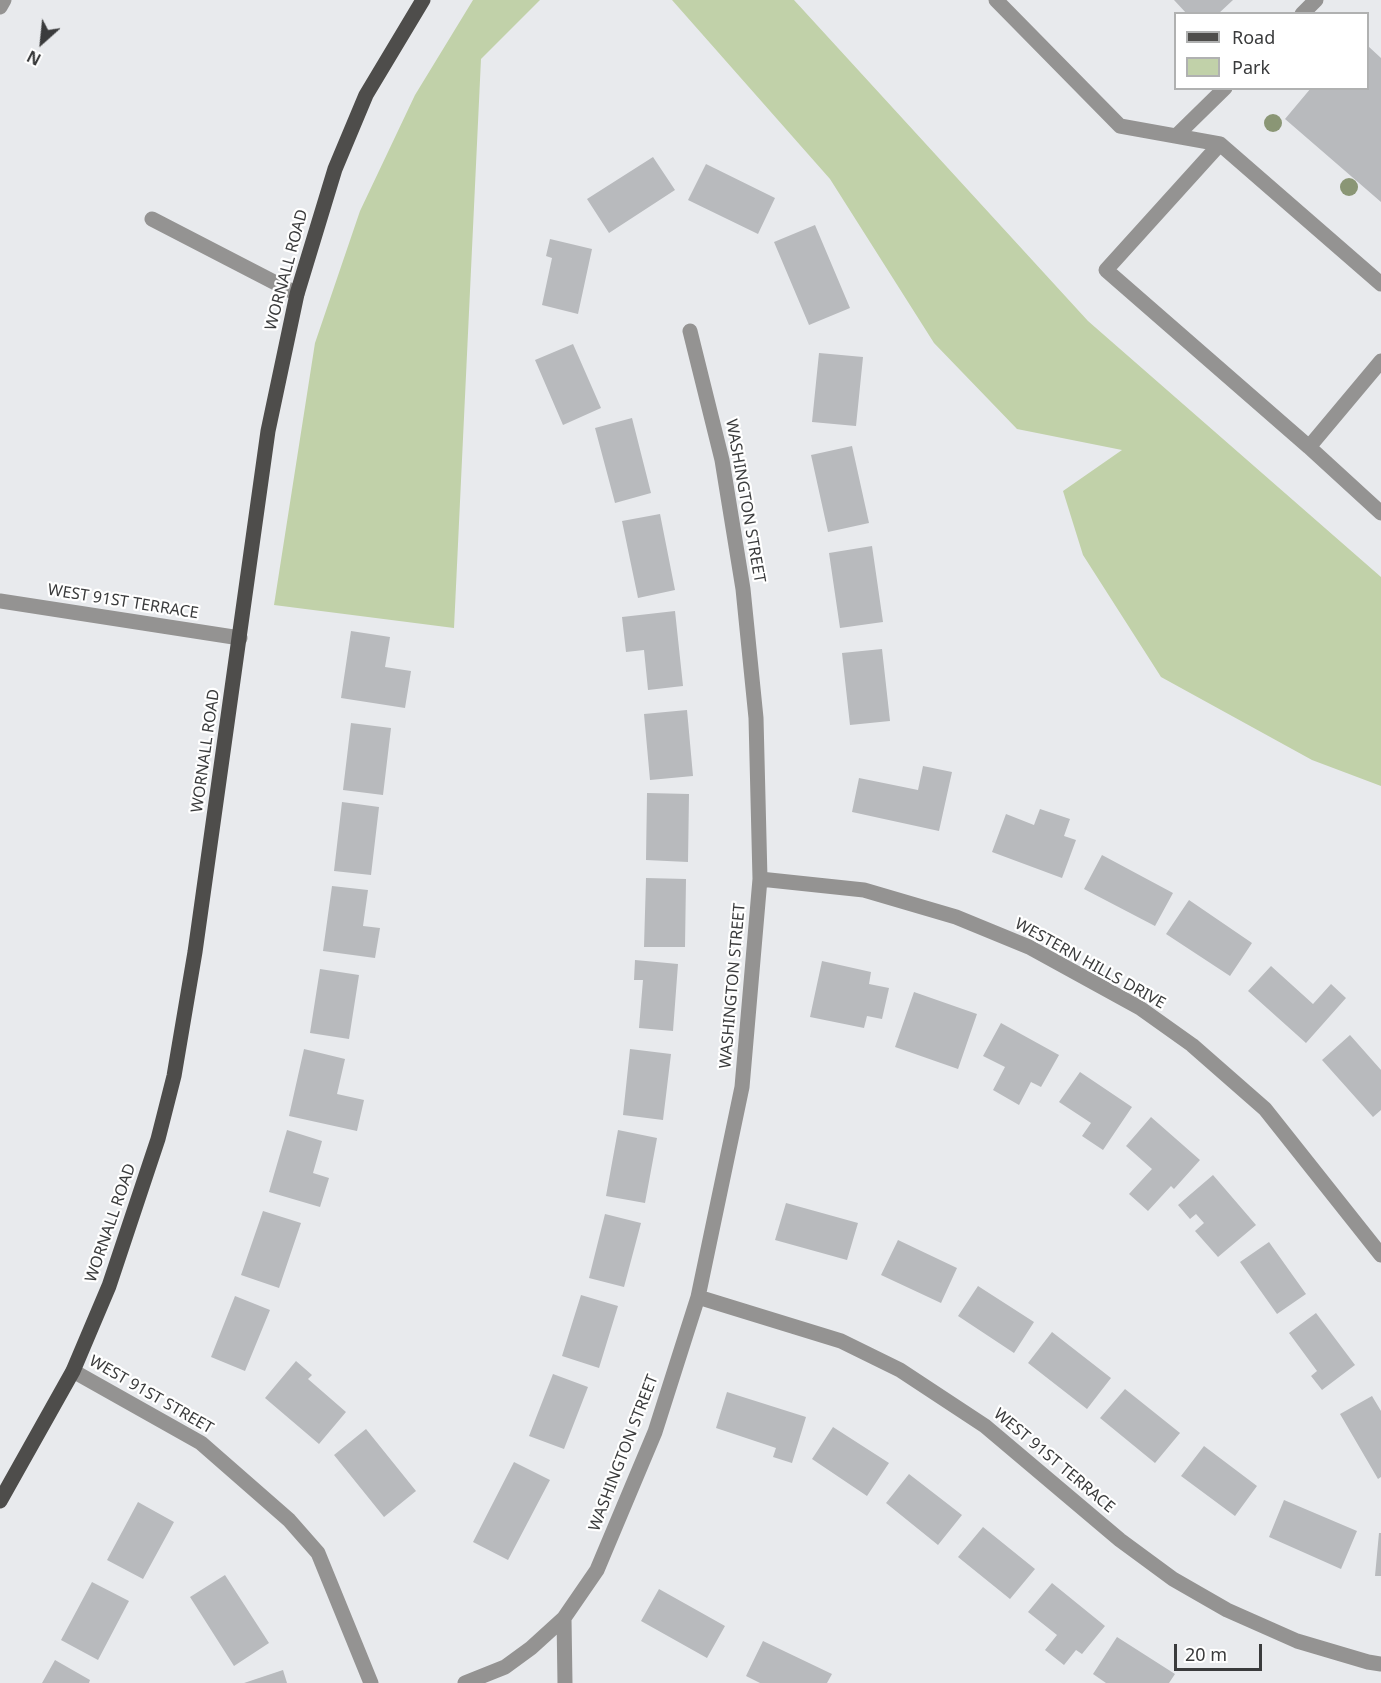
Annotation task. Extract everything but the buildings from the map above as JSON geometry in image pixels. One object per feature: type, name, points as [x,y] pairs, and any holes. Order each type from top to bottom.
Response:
[{"type":"main road","name":"WORNALL ROAD","points":[[0,1501],[73,1371],[109,1286],[158,1139],[174,1076],[195,952],[268,431],[297,294],[335,170],[366,95],[423,0]]},
{"type":"street","points":[[0,7],[4,0]]},
{"type":"street","points":[[996,0],[1120,126],[1220,144],[1381,284]]},
{"type":"street","points":[[1304,12],[1316,0]]},
{"type":"street","points":[[1176,136],[1223,90]]},
{"type":"street","points":[[1220,144],[1106,270],[1381,513]]},
{"type":"street","points":[[152,219],[297,294]]},
{"type":"street","name":"WASHINGTON STREET","points":[[465,1683],[505,1667],[531,1648],[564,1618],[597,1570],[655,1432],[698,1298],[742,1087],[760,879],[756,718],[743,588],[722,460],[690,331]]},
{"type":"street","points":[[1309,447],[1381,361]]},
{"type":"street","name":"WEST 91ST TERRACE","points":[[0,601],[240,638]]},
{"type":"street","name":"WESTERN HILLS DRIVE","points":[[760,879],[864,890],[956,917],[1029,947],[1140,1008],[1192,1045],[1265,1109],[1381,1255]]},
{"type":"street","name":"WEST 91ST TERRACE","points":[[698,1298],[841,1341],[900,1370],[985,1426],[1120,1540],[1173,1579],[1227,1610],[1297,1641],[1381,1664]]},
{"type":"street","name":"WEST 91ST STREET","points":[[73,1371],[201,1443],[289,1520],[318,1553],[371,1683]]},
{"type":"street","points":[[564,1618],[566,1683]]},
{"type":"green space","points":[[473,0],[540,0],[481,59],[454,628],[274,605],[315,343],[360,211],[415,95]]},
{"type":"green space","points":[[672,0],[794,0],[1088,321],[1381,577],[1381,786],[1312,760],[1161,677],[1083,555],[1063,491],[1122,450],[1017,429],[934,343],[830,179]]}]
